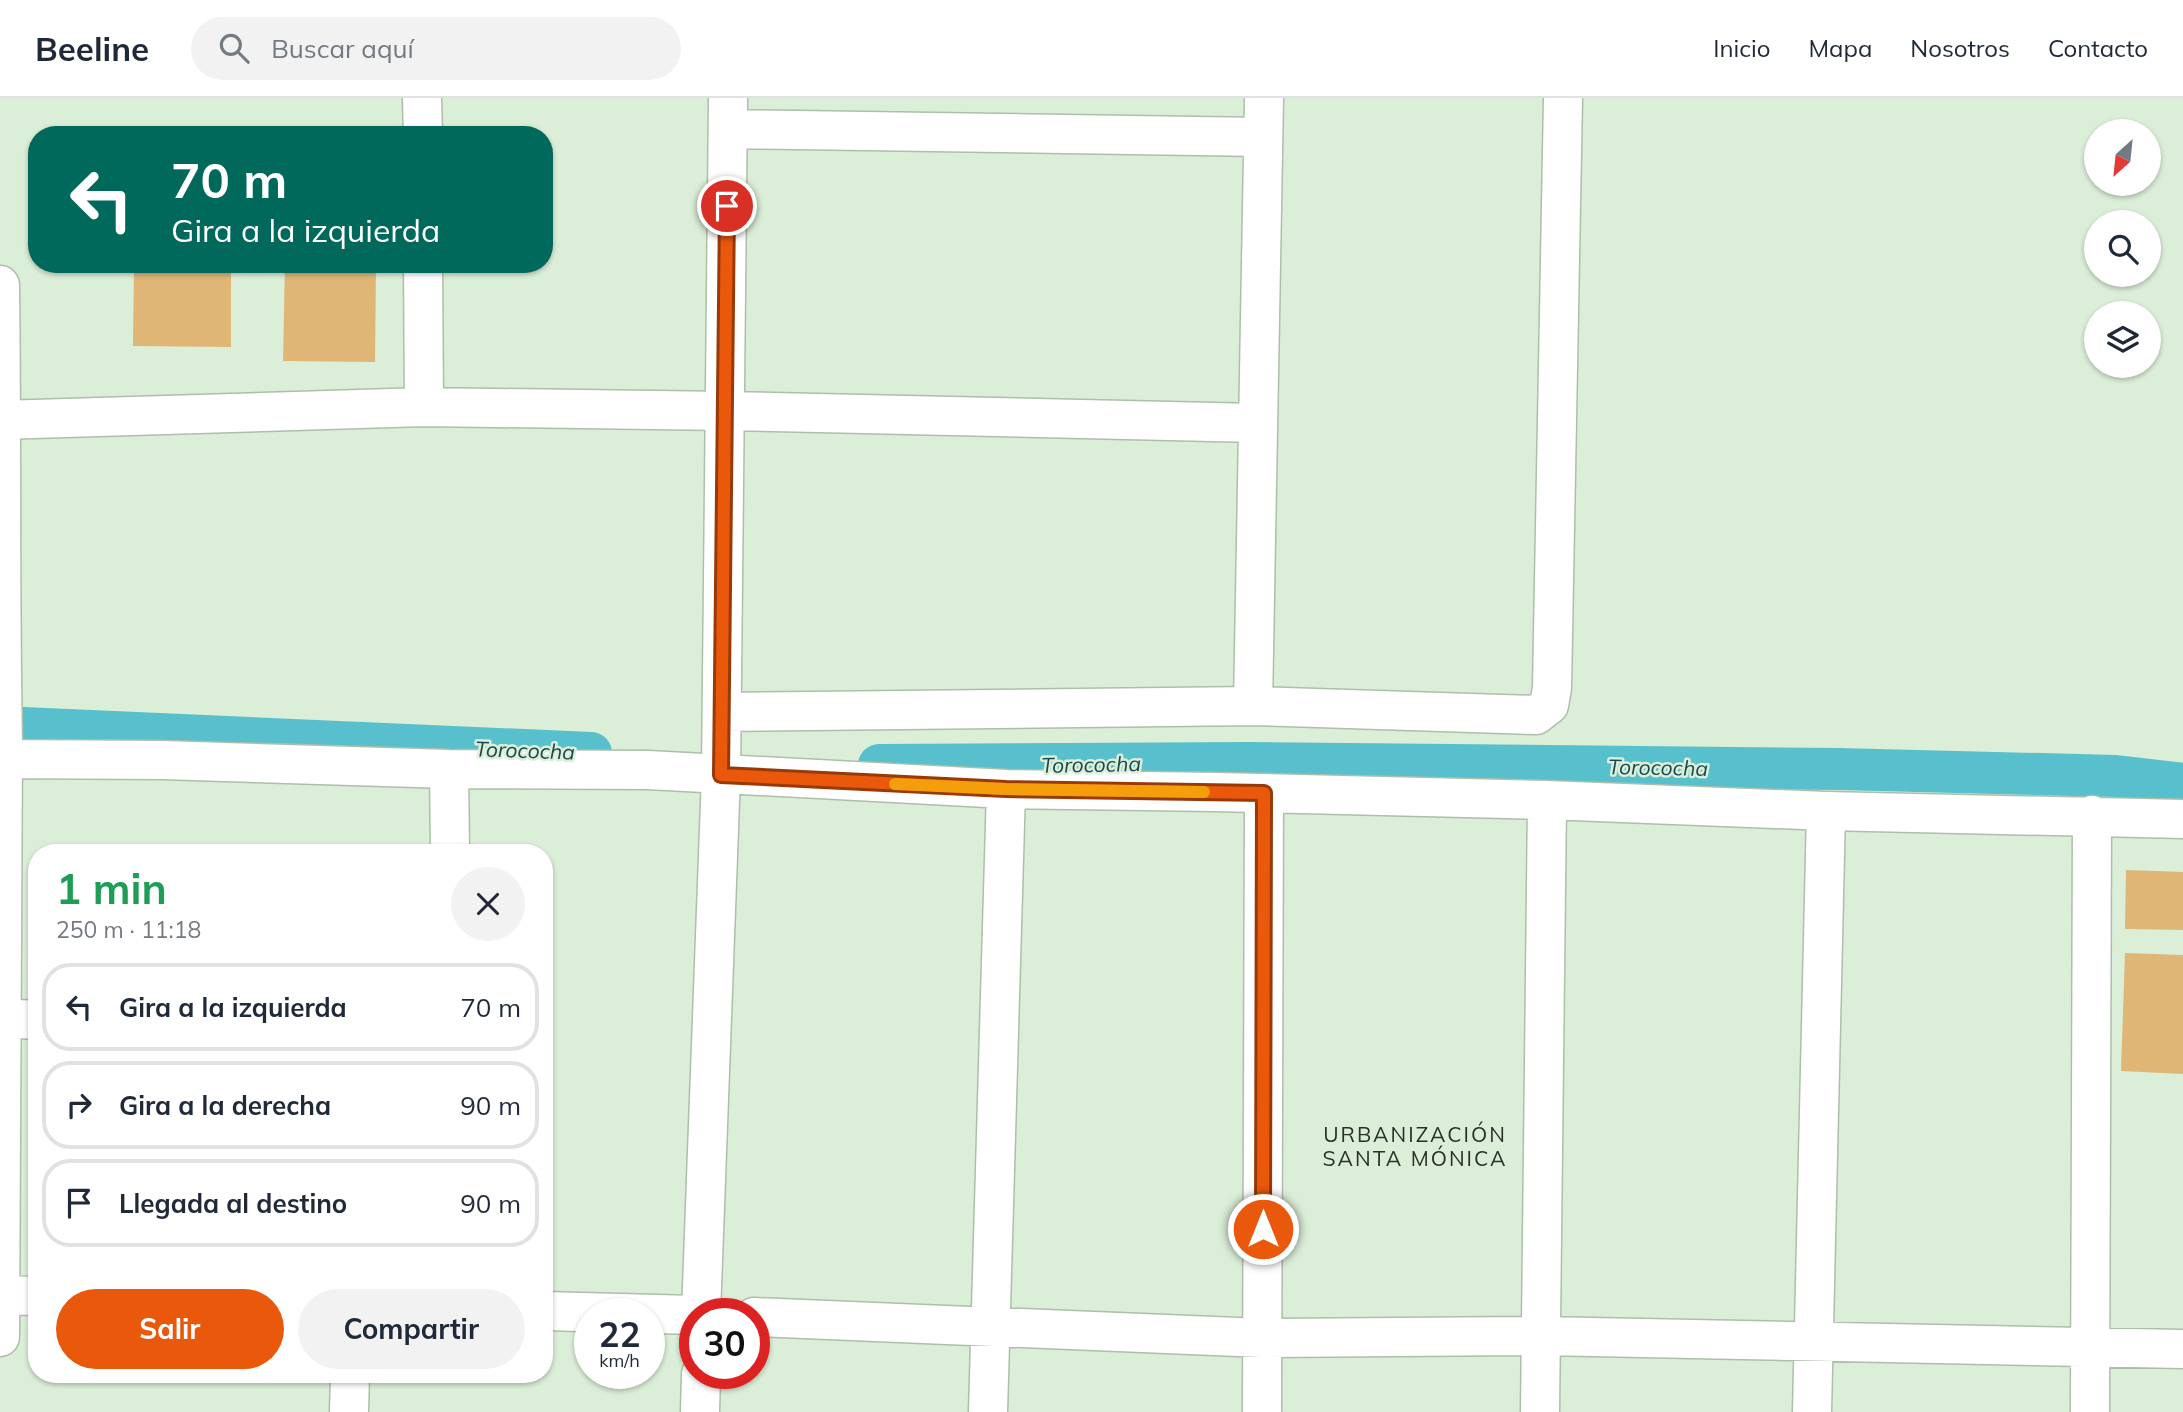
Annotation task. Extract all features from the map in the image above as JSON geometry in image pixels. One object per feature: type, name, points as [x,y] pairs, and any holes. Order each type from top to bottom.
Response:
[{"type":"street","points":[[422,98],[423,126]]},
{"type":"street","points":[[1253,706],[1264,98]]},
{"type":"street","points":[[2,754],[449,769],[648,770],[722,750],[1253,706],[1536,715],[1549,705],[1552,688],[1563,98]]},
{"type":"street","points":[[702,1298],[722,750],[728,114],[1263,137]]},
{"type":"street","points":[[423,273],[424,407]]},
{"type":"street","points":[[0,285],[0,1337]]},
{"type":"street","points":[[1,420],[424,407],[1257,423]]},
{"type":"street","points":[[722,750],[1006,789],[1547,800],[1826,811],[2183,819]]},
{"type":"street","points":[[449,769],[450,844]]},
{"type":"street","points":[[988,1412],[1006,789]]},
{"type":"street","points":[[1262,1412],[1264,793]]},
{"type":"street","points":[[1540,1412],[1547,800]]},
{"type":"street","points":[[1812,1412],[1826,811]]},
{"type":"street","points":[[2090,1412],[2092,816]]},
{"type":"street","points":[[0,1018],[28,1020]]},
{"type":"street","points":[[1,1295],[28,1296]]},
{"type":"street","points":[[553,1311],[679,1315]]},
{"type":"street","points":[[770,1318],[1262,1338],[1542,1336],[2092,1345],[2183,1349]]},
{"type":"street","points":[[349,1412],[350,1383]]},
{"type":"street","points":[[700,1412],[701,1389]]},
{"type":"shaded area","points":[[134,273],[231,273],[231,347],[133,346]]},
{"type":"shaded area","points":[[285,273],[376,273],[375,362],[283,361]]},
{"type":"shaded area","points":[[2126,870],[2183,872],[2183,930],[2125,929]]},
{"type":"shaded area","points":[[2125,953],[2183,955],[2183,1074],[2121,1071]]},
{"type":"waterway","name":"Torococha","points":[[0,727],[591,753]]},
{"type":"waterway","name":"Torococha","points":[[879,765],[1248,763],[1839,769],[2116,776],[2183,784]]},
{"type":"slow traffic","points":[[895,784],[1006,789],[1204,792]]},
{"type":"district","name":"URBANIZACIÓN SANTA MÓNICA","points":[[1415,1146]]},
{"type":"route","points":[[727,206],[721,775],[1006,789],[1264,793],[1263,1229]]}]
